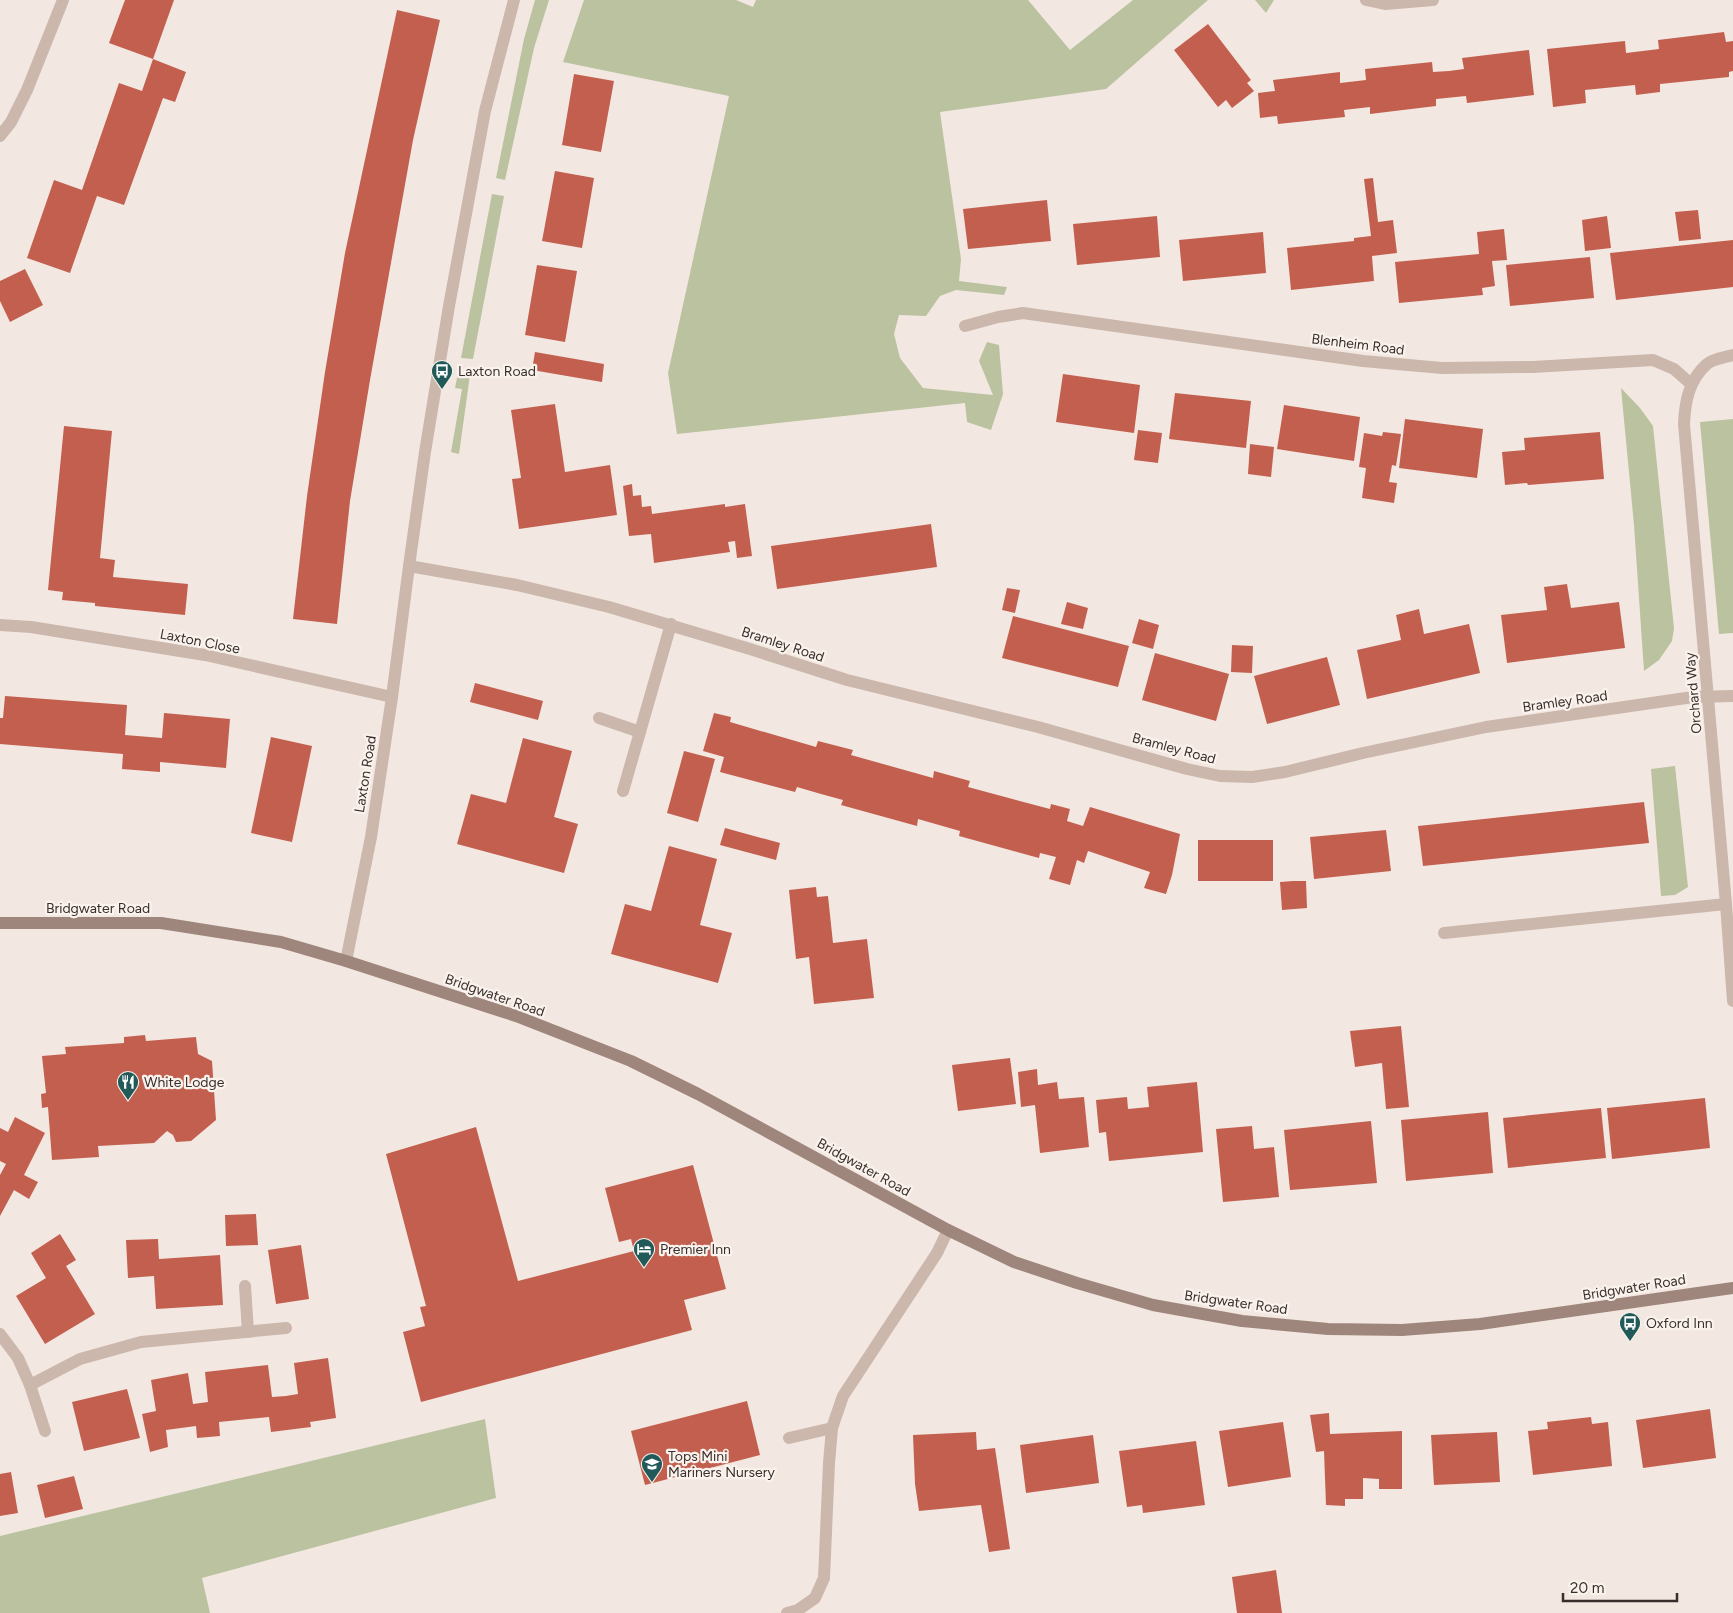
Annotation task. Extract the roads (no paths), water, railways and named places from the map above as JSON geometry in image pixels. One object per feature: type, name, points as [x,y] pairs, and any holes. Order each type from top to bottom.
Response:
[{"type":"street","points":[[0,136],[11,122],[26,90],[63,0]]},
{"type":"street","name":"Laxton Road","points":[[346,961],[370,837],[392,697],[409,566],[441,351],[485,111],[514,0]]},
{"type":"street","points":[[1366,0],[1385,4],[1433,0]]},
{"type":"street","name":"Blenheim Road","points":[[965,326],[998,317],[1023,313],[1362,361],[1442,368],[1533,367],[1653,360],[1674,369],[1691,384]]},
{"type":"street","points":[[1691,384],[1708,362],[1733,354]]},
{"type":"street","name":"Orchard Way","points":[[1691,384],[1685,404],[1684,424],[1733,1001]]},
{"type":"street","name":"Bramley Road","points":[[409,566],[517,585],[609,607],[671,624],[847,680],[1029,725],[1132,752],[1187,769],[1220,776],[1252,777],[1285,772],[1363,753],[1486,727],[1693,698],[1733,696]]},
{"type":"street","points":[[623,791],[671,624]]},
{"type":"street","name":"Laxton Close","points":[[0,625],[31,627],[206,655],[392,697]]},
{"type":"street","points":[[599,718],[640,732]]},
{"type":"street","points":[[1444,933],[1726,904]]},
{"type":"street","name":"Bridgwater Road","points":[[0,923],[160,923],[281,942],[516,1016],[631,1061],[714,1103],[948,1230],[1014,1262],[1153,1305],[1242,1321],[1328,1329],[1402,1330],[1480,1324],[1733,1288]]},
{"type":"street","points":[[788,1613],[798,1610],[815,1598],[824,1578],[832,1428],[843,1396],[937,1253],[948,1230]]},
{"type":"street","points":[[245,1286],[248,1332]]},
{"type":"street","points":[[30,1385],[80,1359],[141,1342],[286,1328]]},
{"type":"street","points":[[0,1334],[18,1358],[30,1385],[45,1431]]},
{"type":"street","points":[[788,1438],[832,1428]]},
{"type":"place","name":"Laxton Road","points":[[442,390]]},
{"type":"place","name":"White Lodge","points":[[128,1101]]},
{"type":"place","name":"Premier Inn","points":[[644,1268]]},
{"type":"place","name":"Oxford Inn","points":[[1630,1342]]},
{"type":"place","name":"Tops Mini Mariners Nursery","points":[[652,1483]]}]
